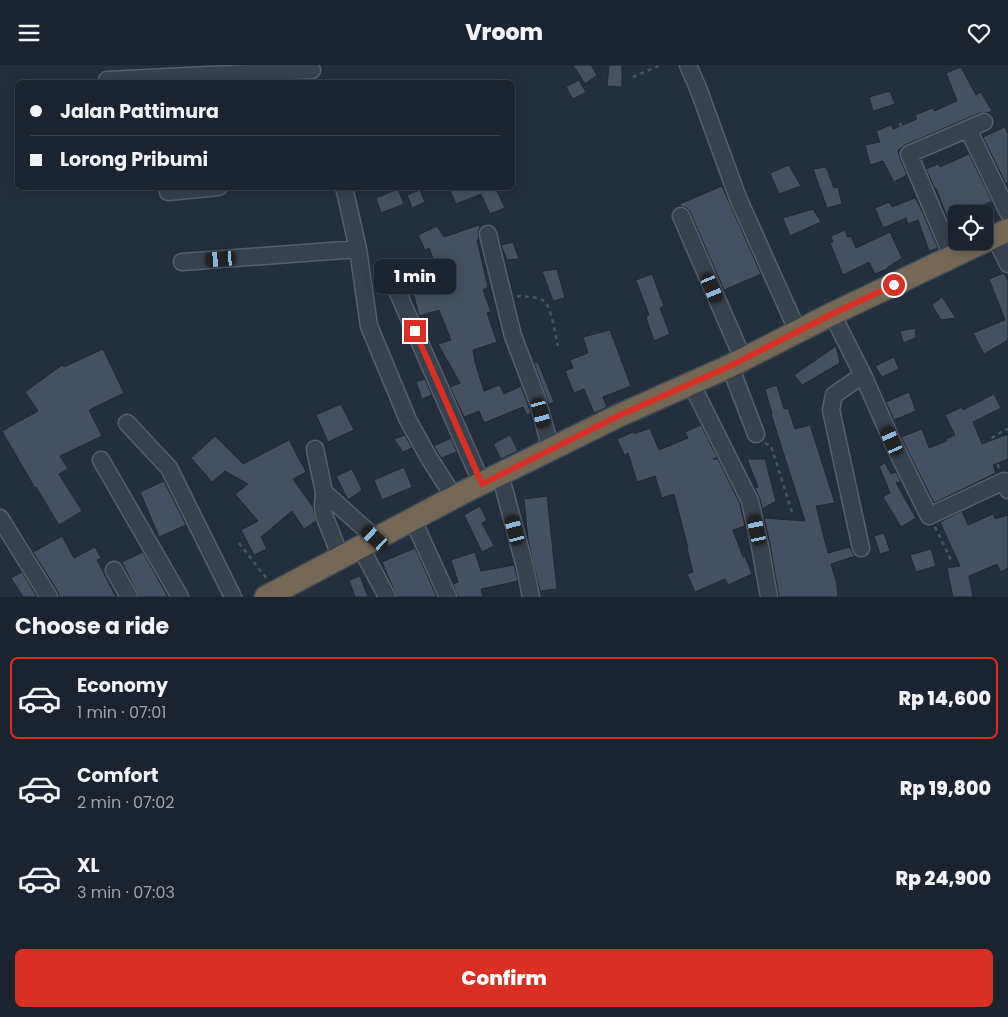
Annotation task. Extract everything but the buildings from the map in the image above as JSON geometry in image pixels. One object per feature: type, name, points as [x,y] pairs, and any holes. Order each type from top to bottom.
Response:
[{"type":"highway","points":[[271,594],[454,497],[551,449],[618,416],[736,363],[832,314],[1001,233]]},
{"type":"street","points":[[688,65],[738,198],[798,332]]},
{"type":"street","points":[[107,80],[313,72]]},
{"type":"street","points":[[952,256],[909,154],[984,122]]},
{"type":"street","points":[[968,129],[1008,212]]},
{"type":"street","points":[[168,192],[188,190]]},
{"type":"street","points":[[345,190],[358,249],[369,326],[408,420],[454,497]]},
{"type":"street","points":[[681,216],[736,363],[756,434]]},
{"type":"street","points":[[1001,233],[1008,264]]},
{"type":"street","points":[[488,234],[513,336],[537,399],[551,449]]},
{"type":"street","points":[[182,262],[358,249]]},
{"type":"street","points":[[387,268],[491,479],[524,567],[531,597]]},
{"type":"street","points":[[832,314],[863,375],[892,441],[929,516],[1006,485]]},
{"type":"street","points":[[861,548],[831,410],[834,395],[863,375]]},
{"type":"street","points":[[691,383],[750,501],[769,597]]},
{"type":"street","points":[[127,423],[170,468],[233,597]]},
{"type":"street","points":[[315,449],[324,492],[324,515],[341,557]]},
{"type":"street","points":[[101,460],[180,597]]},
{"type":"street","points":[[324,492],[368,542],[387,597]]},
{"type":"street","points":[[0,518],[49,597]]},
{"type":"street","points":[[413,519],[448,597]]},
{"type":"street","points":[[114,570],[129,597]]},
{"type":"path","points":[[633,77],[661,65]]},
{"type":"path","points":[[503,294],[537,298],[545,301],[549,309],[558,346]]},
{"type":"path","points":[[1006,485],[989,443],[990,438],[1008,429]]},
{"type":"path","points":[[771,446],[792,513]]},
{"type":"path","points":[[929,516],[952,562]]},
{"type":"path","points":[[239,543],[271,594]]},
{"type":"route","points":[[415,331],[482,484],[618,416],[730,366],[894,285]]}]
